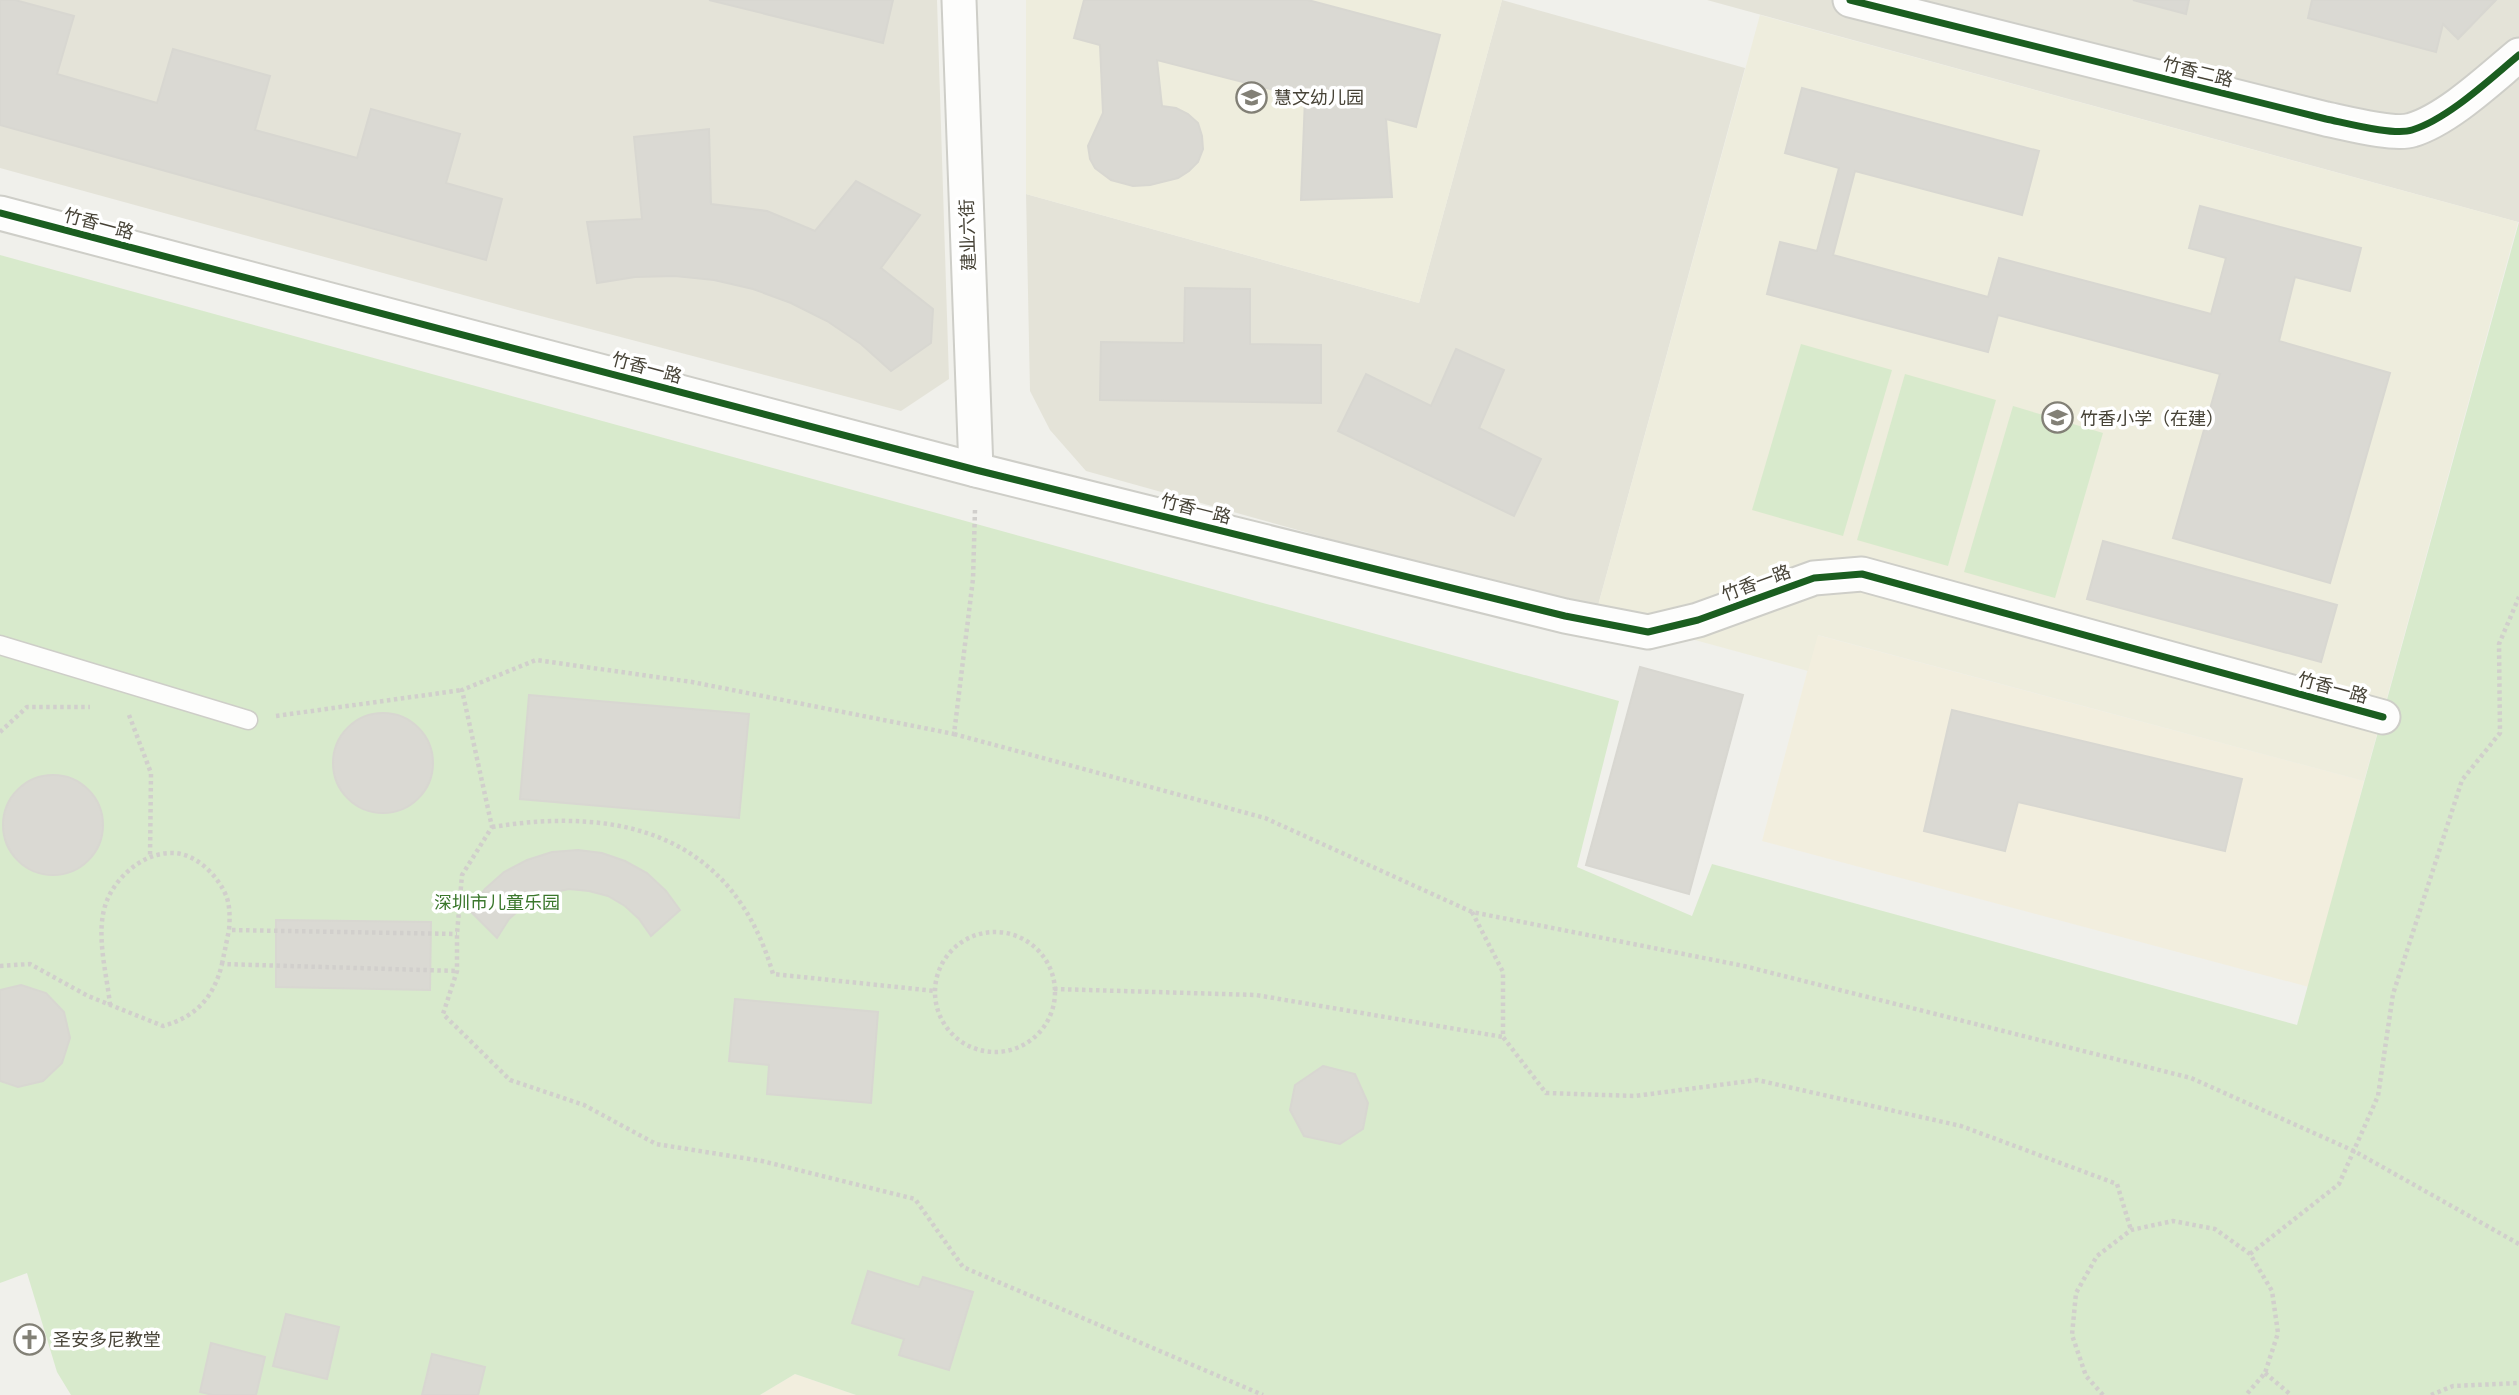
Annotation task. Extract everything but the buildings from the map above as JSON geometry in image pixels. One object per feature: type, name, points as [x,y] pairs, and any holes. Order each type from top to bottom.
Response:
[{"type":"street","name":"建业六街","points":[[959,0],[976,470]]},
{"type":"street","name":"竹香二路","points":[[1850,0],[2370,128],[2411,131],[2454,108],[2519,55]]},
{"type":"street","name":"竹香一路","points":[[0,213],[976,470],[1565,616],[1648,632],[1698,620],[1814,578],[1862,574],[2383,717]]},
{"type":"lane","points":[[0,645],[248,720]]},
{"type":"path","points":[[954,734],[973,579],[976,470]]},
{"type":"path","points":[[2250,1254],[2339,1184],[2378,1096],[2393,994],[2462,780],[2500,733],[2499,644],[2519,597]]},
{"type":"path","points":[[248,720],[462,690],[536,660],[692,682],[954,734],[1265,818],[1472,912],[1744,966],[2191,1078],[2354,1151],[2519,1244]]},
{"type":"path","points":[[116,680],[151,773],[150,857]]},
{"type":"path","points":[[462,690],[492,827],[462,875],[457,971],[443,1014],[510,1080],[584,1105],[656,1144],[762,1161],[915,1199],[963,1267],[1263,1395]]},
{"type":"path","points":[[0,732],[27,707],[126,707]]},
{"type":"path","points":[[492,827],[531,821],[572,820],[639,830],[664,839],[710,869],[732,890],[750,916],[764,944],[773,974],[935,991]]},
{"type":"path","points":[[0,966],[30,964],[88,996],[110,1005],[163,1026],[191,1016],[211,993],[222,964],[230,913],[227,897],[219,882],[198,861],[171,852],[150,857],[131,868],[116,884],[106,903],[102,923],[110,1005]]},
{"type":"path","points":[[1472,912],[1503,972],[1503,1037],[1546,1093],[1635,1096],[1757,1080],[1961,1126],[2117,1184],[2131,1230]]},
{"type":"path","points":[[229,930],[457,934]]},
{"type":"path","points":[[978,933],[1009,933],[1037,948],[1054,975],[1054,989],[1055,1007],[1039,1035],[1012,1051],[980,1052],[952,1036],[936,1009],[935,978],[950,950],[978,933]]},
{"type":"path","points":[[222,964],[457,971]]},
{"type":"path","points":[[1054,989],[1256,995],[1503,1037]]},
{"type":"path","points":[[2104,1395],[2086,1376],[2072,1335],[2076,1293],[2097,1256],[2131,1230],[2173,1221],[2215,1229],[2250,1254],[2273,1291],[2278,1333],[2264,1373],[2246,1395]]},
{"type":"path","points":[[2264,1373],[2291,1395]]},
{"type":"path","points":[[2431,1395],[2453,1386],[2519,1383]]},
{"type":"shaded area","points":[[0,0],[937,0],[949,379],[901,411],[518,310],[0,168]]},
{"type":"shaded area","name":"慧文幼儿园","points":[[1026,0],[1502,0],[1419,303],[1026,194]]},
{"type":"shaded area","points":[[1502,0],[1745,68],[1596,613],[1086,471],[1050,430],[1030,391],[1026,194],[1419,303]]},
{"type":"shaded area","points":[[1707,0],[2519,0],[2519,222],[2518,222]]},
{"type":"shaded area","name":"竹香小学（在建）","points":[[1760,15],[2518,222],[2364,781],[1818,635],[1808,671],[1596,613]]},
{"type":"shaded area","points":[[1817,635],[2364,781],[2309,987],[1762,841]]},
{"type":"shaded area","points":[[795,1374],[856,1395],[760,1395]]},
{"type":"green space","name":"深圳市儿童乐园","points":[[2519,222],[2519,1395],[856,1395],[795,1374],[760,1395],[71,1395],[57,1372],[27,1273],[0,1283],[0,255],[1619,701],[1577,867],[1692,916],[1712,864],[2297,1025]]},
{"type":"green space","points":[[1801,344],[1892,370],[1843,536],[1752,510]]},
{"type":"green space","points":[[1905,374],[1996,400],[1948,566],[1857,540]]},
{"type":"green space","points":[[2013,406],[2103,433],[2055,598],[1964,572]]},
{"type":"cycle path","points":[[1850,0],[2326,119],[2394,131],[2412,130],[2440,117],[2519,55]]},
{"type":"cycle path","points":[[0,213],[976,470],[1565,616],[1648,632],[1698,620],[1814,578],[1862,574],[2383,717]]},
{"type":"place","name":"慧文幼儿园","points":[[1251,97]]},
{"type":"place","name":"竹香小学（在建）","points":[[2057,418]]},
{"type":"place","name":"圣安多尼教堂","points":[[30,1339]]}]
